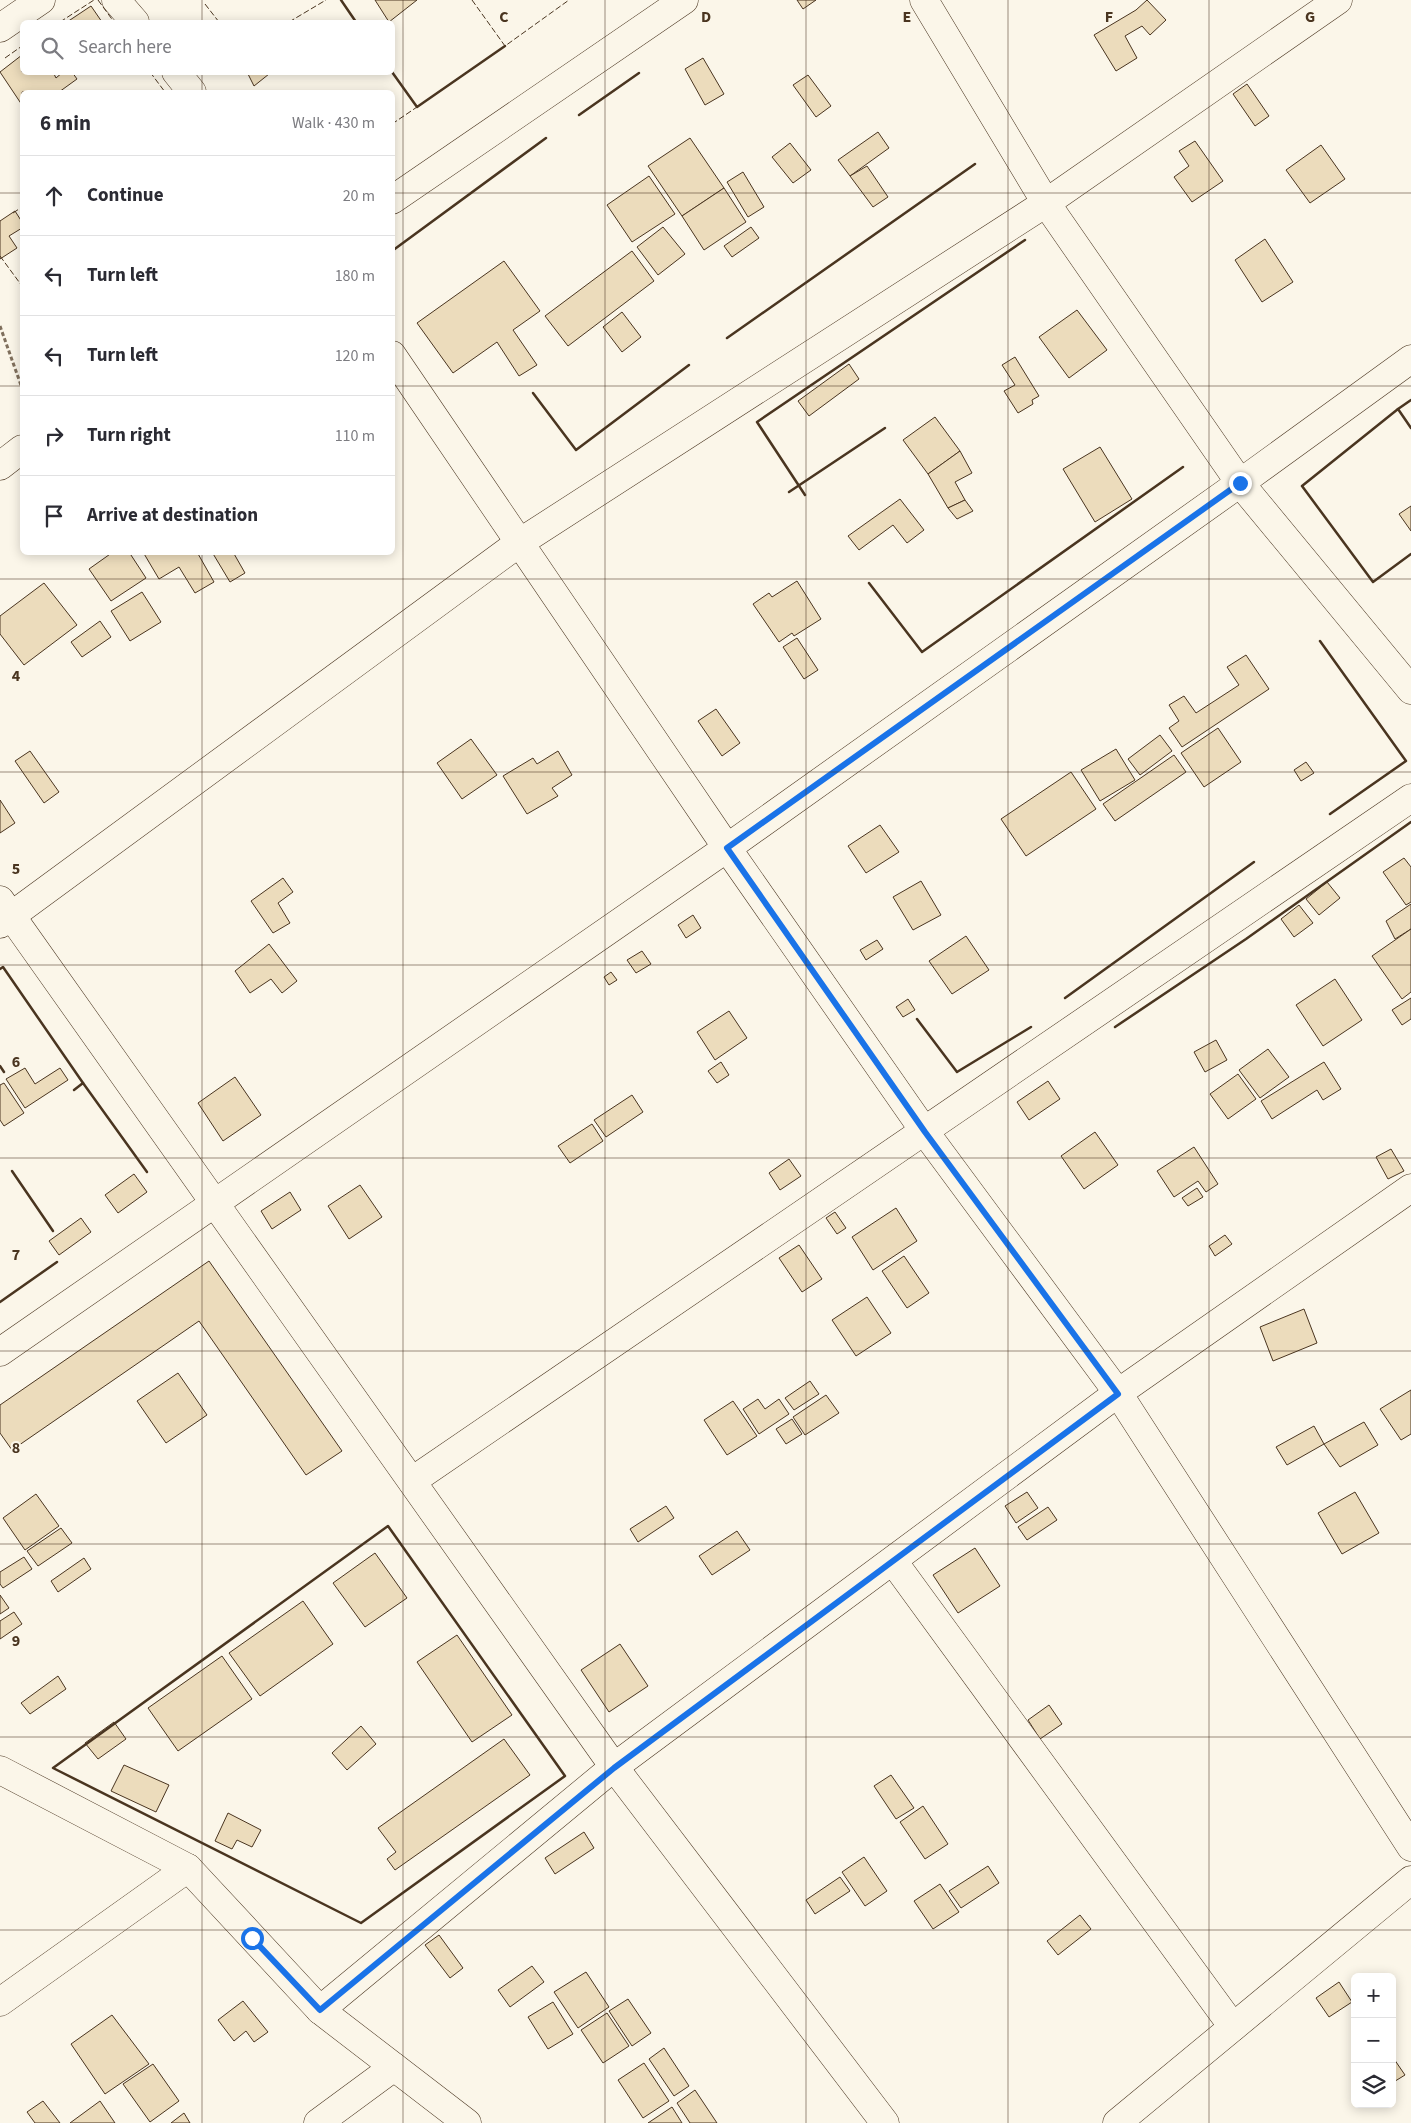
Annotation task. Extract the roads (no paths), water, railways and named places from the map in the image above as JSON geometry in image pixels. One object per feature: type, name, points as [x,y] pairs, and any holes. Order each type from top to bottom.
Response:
[{"type":"street","points":[[0,28],[41,0]]},
{"type":"street","points":[[116,0],[133,20]]},
{"type":"street","points":[[395,198],[684,0]]},
{"type":"street","points":[[924,0],[1046,203],[1240,483],[1411,690]]},
{"type":"street","points":[[885,2123],[614,1768],[215,1202],[4,913],[519,543],[1046,203],[1338,0]]},
{"type":"street","points":[[178,75],[190,90]]},
{"type":"street","points":[[395,359],[727,848],[925,1132],[1118,1394],[1411,1846]]},
{"type":"street","points":[[0,1352],[727,848],[1411,359]]},
{"type":"street","points":[[0,466],[20,451]]},
{"type":"street","points":[[412,1481],[1411,798]]},
{"type":"street","points":[[320,2010],[614,1768],[1118,1394],[1411,1188]]},
{"type":"street","points":[[893,1560],[1233,2027]]},
{"type":"street","points":[[0,1770],[188,1868],[320,2010],[467,2123]]},
{"type":"street","points":[[0,2002],[188,1868]]},
{"type":"street","points":[[1117,2123],[1411,1880]]},
{"type":"street","points":[[318,2123],[394,2067]]}]
